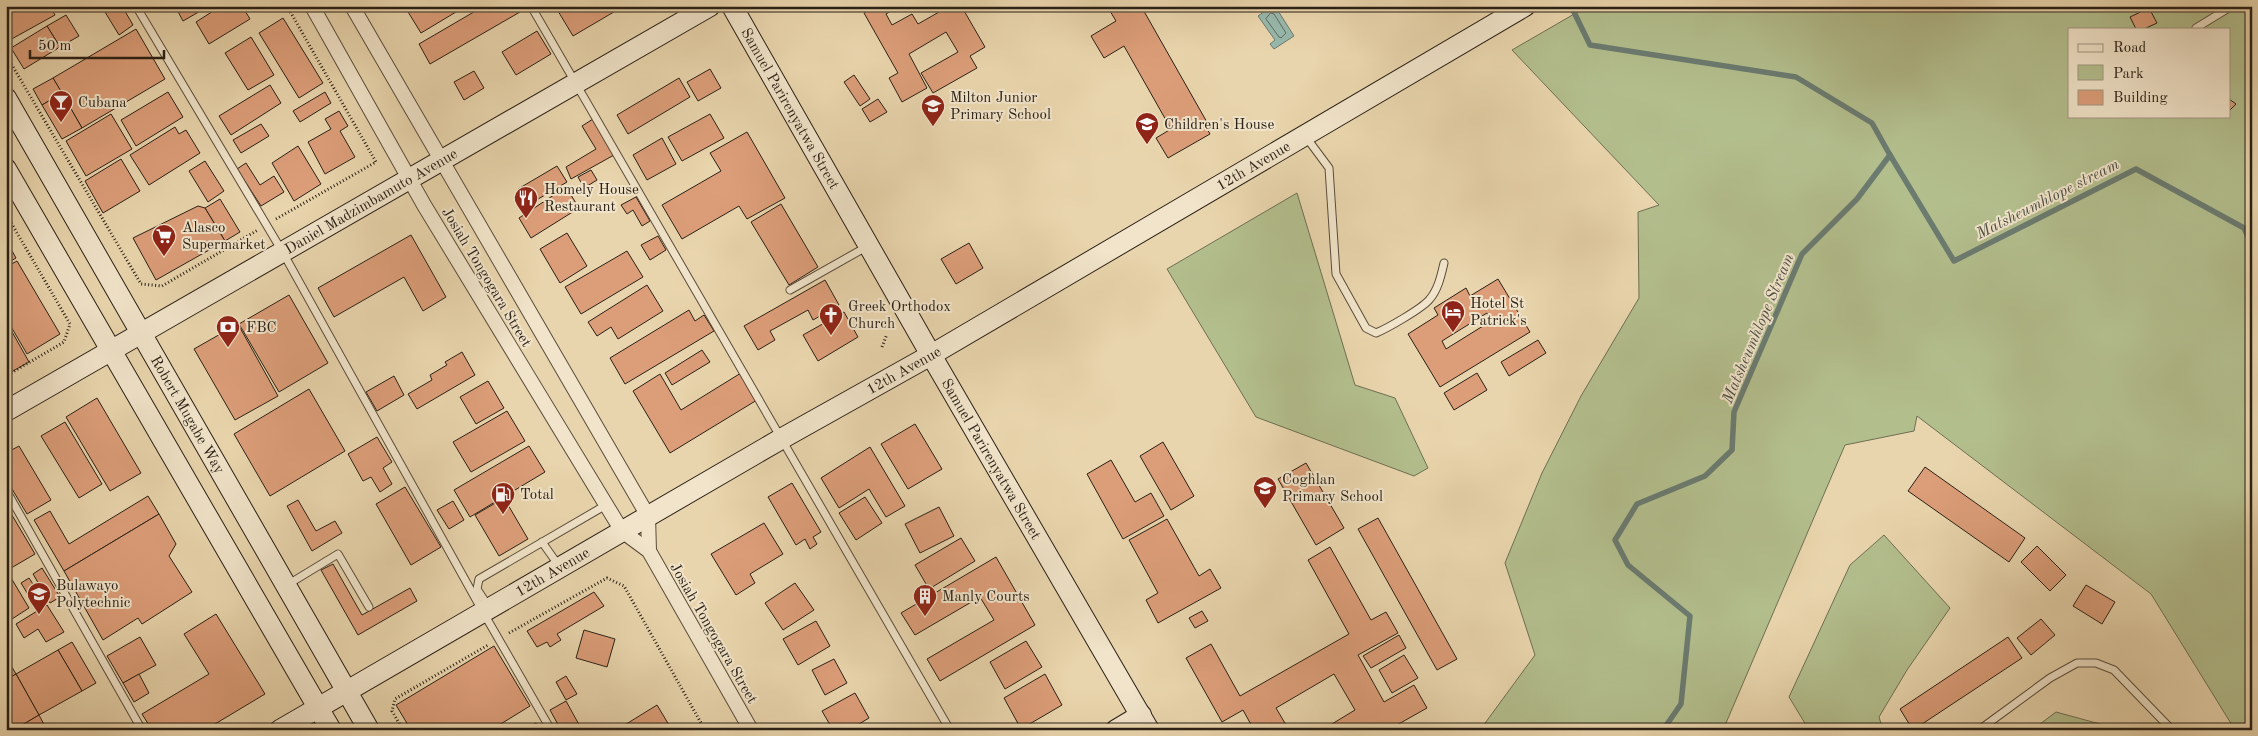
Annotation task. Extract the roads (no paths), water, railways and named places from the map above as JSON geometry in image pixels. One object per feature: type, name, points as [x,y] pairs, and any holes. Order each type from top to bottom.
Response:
[{"type":"main road","name":"Daniel Madzimbamuto Avenue","points":[[6,412],[282,251],[710,6]]},
{"type":"main road","name":"Samuel Parirenyatwa Street","points":[[732,6],[931,355],[1145,723]]},
{"type":"main road","name":"12th Avenue","points":[[280,730],[781,439],[931,355],[1525,6]]},
{"type":"main road","name":"Robert Mugabe Way","points":[[6,98],[369,730]]},
{"type":"main road","points":[[6,169],[331,730]]},
{"type":"main road","points":[[1116,730],[1145,723]]},
{"type":"street","name":"Josiah Tongogara Street","points":[[312,6],[409,179],[606,505],[622,531],[649,552],[751,730]]},
{"type":"street","name":"Josiah Tongogara Street","points":[[352,6],[648,516],[649,552]]},
{"type":"lane","points":[[136,6],[282,251],[486,611],[551,730]]},
{"type":"lane","points":[[531,6],[950,730]]},
{"type":"lane","points":[[2196,28],[2232,6]]},
{"type":"lane","points":[[1304,135],[1329,168],[1336,274],[1366,328],[1376,333],[1386,329],[1429,300],[1440,282],[1444,263]]},
{"type":"lane","points":[[790,290],[869,246]]},
{"type":"lane","points":[[6,490],[142,730]]},
{"type":"lane","points":[[486,611],[477,588],[479,579],[606,505]]},
{"type":"lane","points":[[542,542],[560,568]]},
{"type":"lane","points":[[286,586],[338,554],[369,607]]},
{"type":"lane","points":[[1979,730],[2050,678],[2077,663],[2096,663],[2114,670],[2172,730]]},
{"type":"water","points":[[1272,6],[1275,6],[1294,36],[1274,49],[1270,44],[1275,40],[1258,16]]},
{"type":"waterway","name":"Matsheumhlope Stream","points":[[1571,6],[1590,45],[1796,77],[1872,123],[1890,155],[1857,199],[1802,254],[1734,412],[1732,450],[1705,476],[1637,504],[1615,540],[1628,565],[1690,616],[1681,704],[1663,730]]},
{"type":"waterway","name":"Matsheumhlope stream","points":[[1890,155],[1954,261],[2136,169],[2244,228],[2252,245]]},
{"type":"place","name":"Cubana","points":[[61,123]]},
{"type":"place","name":"Milton Junior Primary School","points":[[933,127]]},
{"type":"place","name":"Children's House","points":[[1147,145]]},
{"type":"place","name":"Homely House Restaurant","points":[[526,219]]},
{"type":"place","name":"Alasco Supermarket","points":[[164,257]]},
{"type":"place","name":"Hotel St Patrick's","points":[[1453,333]]},
{"type":"place","name":"Greek Orthodox Church","points":[[831,336]]},
{"type":"place","name":"FBC","points":[[228,348]]},
{"type":"place","name":"Coghlan Primary School","points":[[1265,509]]},
{"type":"place","name":"Total","points":[[503,515]]},
{"type":"place","name":"Bulawayo Polytechnic","points":[[39,615]]},
{"type":"place","name":"Manly Courts","points":[[925,617]]}]
